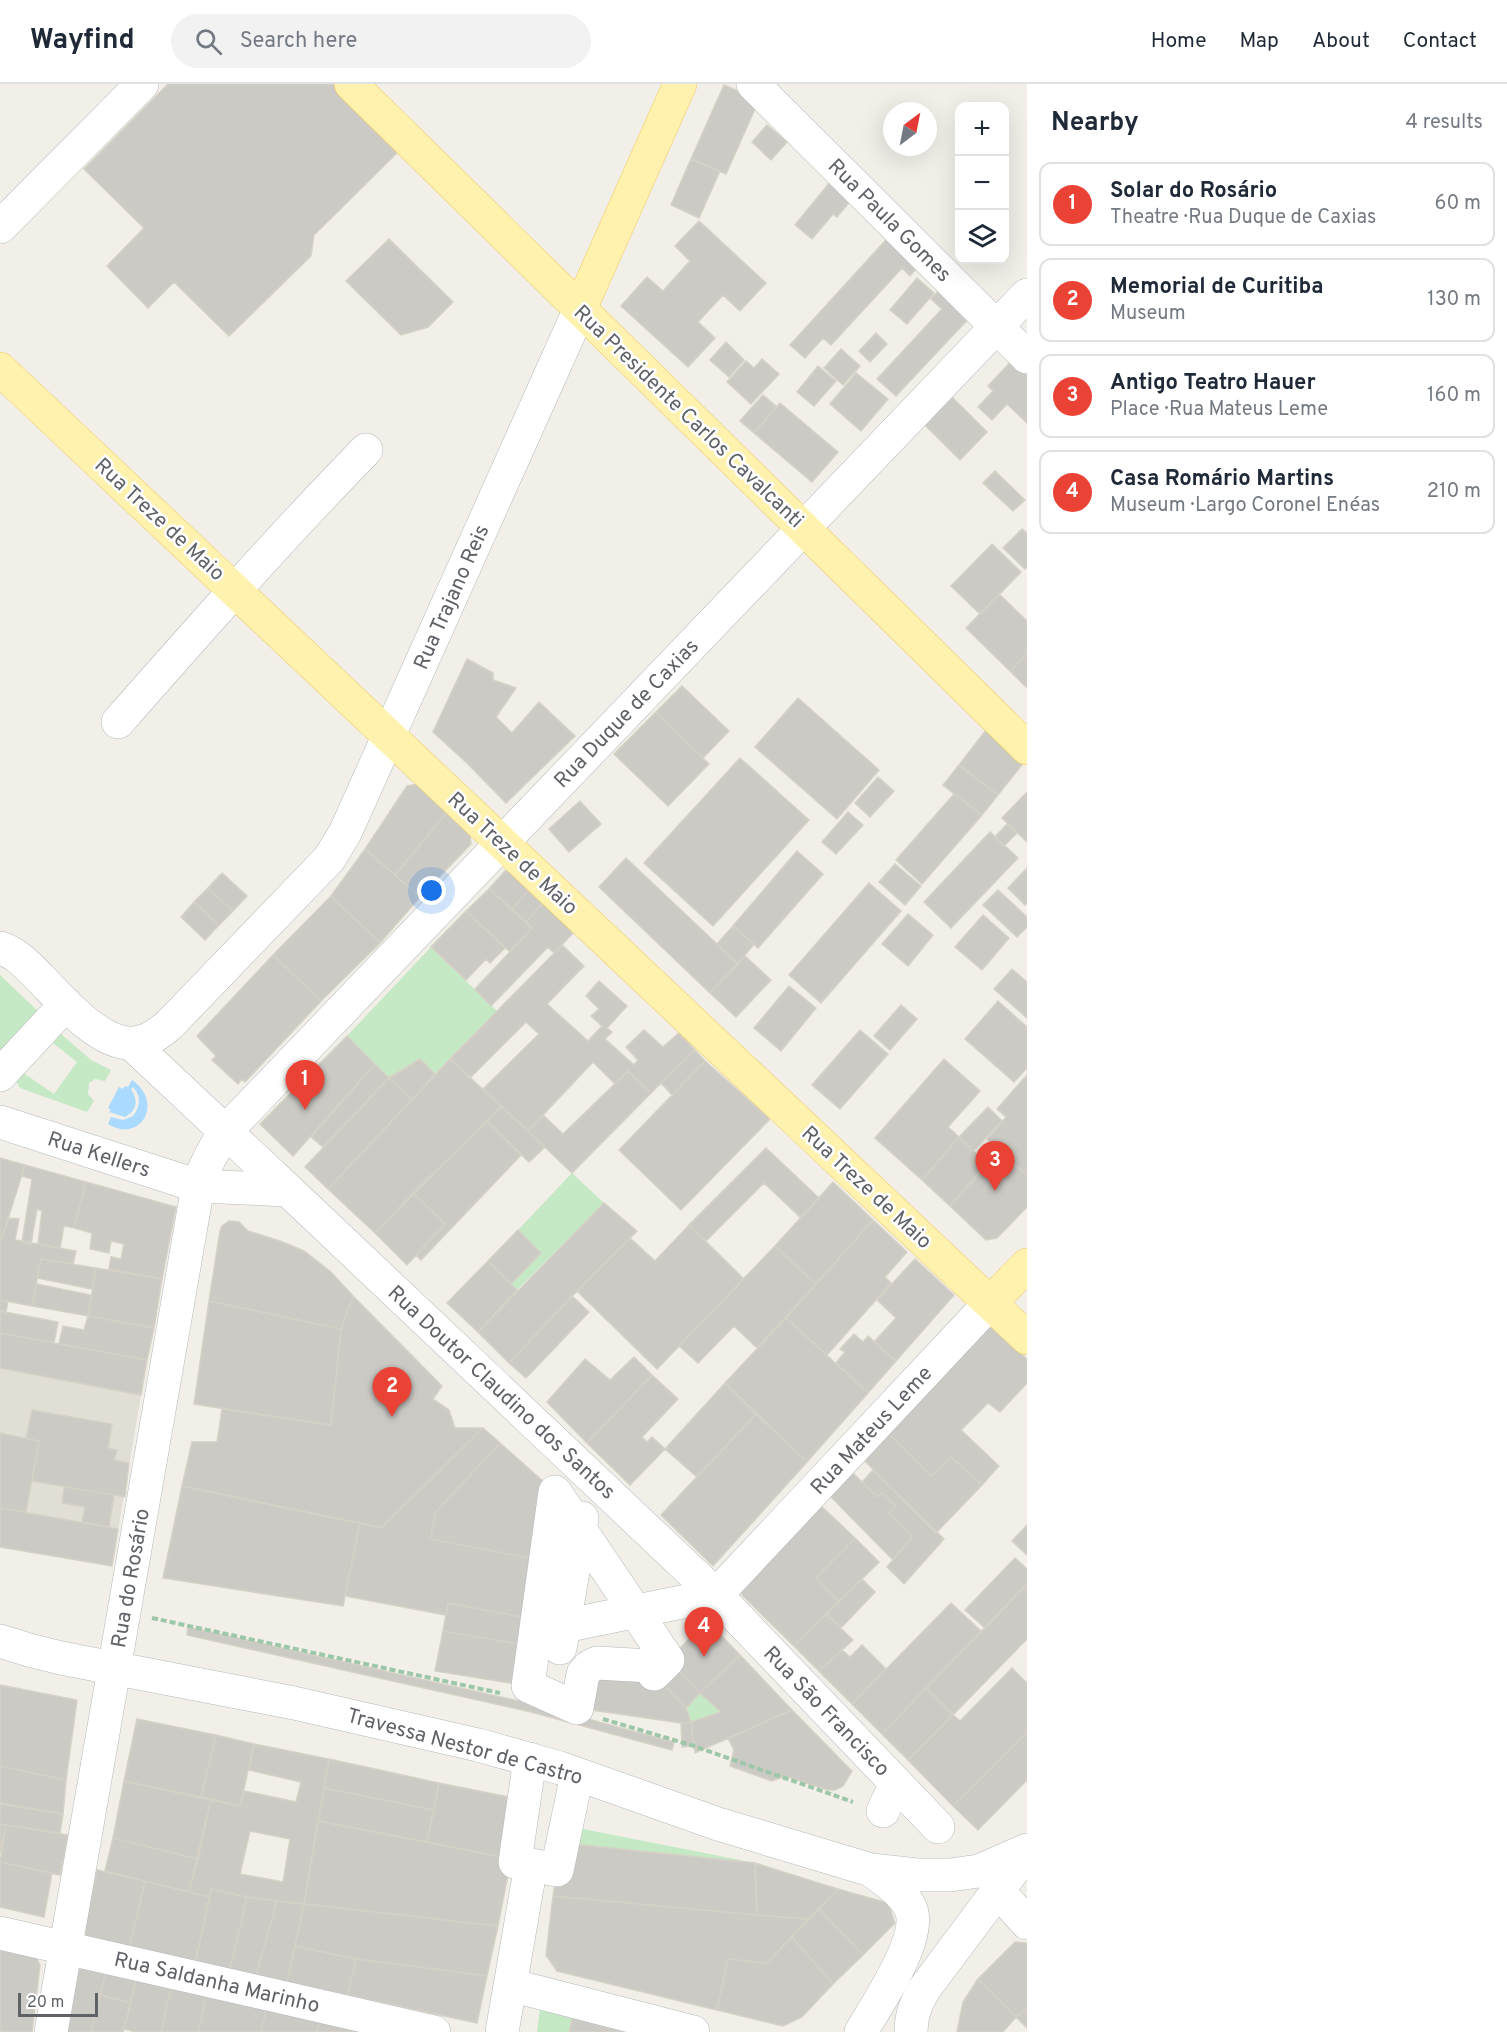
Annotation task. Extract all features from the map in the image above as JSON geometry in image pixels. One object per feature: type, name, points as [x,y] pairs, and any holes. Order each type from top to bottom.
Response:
[{"type":"main road","name":"Rua Presidente Carlos Cavalcanti","points":[[351,84],[1027,748]]},
{"type":"main road","name":"Rua Trajano Reis","points":[[580,309],[680,84]]},
{"type":"main road","name":"Rua Treze de Maio","points":[[0,369],[1027,1338]]},
{"type":"main road","name":"Rua Mateus Leme","points":[[990,1303],[1027,1265]]},
{"type":"street","points":[[0,227],[142,84]]},
{"type":"street","name":"Rua Paula Gomes","points":[[753,84],[1027,357]]},
{"type":"street","name":"Rua Duque de Caxias","points":[[226,1131],[1027,295]]},
{"type":"street","name":"Rua Trajano Reis","points":[[132,1044],[160,1034],[171,1024],[329,859],[345,833],[580,309]]},
{"type":"street","points":[[118,722],[234,589],[366,450]]},
{"type":"street","points":[[0,948],[10,951],[25,962],[66,1004],[103,1035],[132,1044]]},
{"type":"street","points":[[0,1075],[66,1004]]},
{"type":"street","name":"Rua Doutor Claudino dos Santos","points":[[132,1044],[716,1595]]},
{"type":"street","name":"Rua Kellers","points":[[0,1122],[198,1186]]},
{"type":"street","name":"Rua do Rosário","points":[[51,2032],[198,1186],[205,1166],[226,1131]]},
{"type":"street","points":[[198,1186],[288,1190]]},
{"type":"street","name":"Rua Mateus Leme","points":[[716,1595],[990,1303]]},
{"type":"street","points":[[589,1474],[562,1637],[716,1595]]},
{"type":"street","points":[[555,1492],[668,1660],[654,1674],[651,1666],[597,1663],[589,1667],[583,1674],[577,1708],[534,1688],[528,1686],[555,1492]]},
{"type":"street","name":"Rua São Francisco","points":[[716,1595],[877,1799],[938,1827]]},
{"type":"street","name":"Travessa Nestor de Castro","points":[[0,1641],[29,1650],[305,1705],[426,1732],[530,1759],[718,1824],[871,1870],[918,1875],[950,1875],[979,1871],[1027,1851]]},
{"type":"street","points":[[0,1663],[28,1672],[84,1682],[114,1667]]},
{"type":"street","points":[[530,1759],[515,1862],[557,1870],[577,1775]]},
{"type":"street","points":[[910,2032],[914,2006],[925,1988],[1027,1851]]},
{"type":"street","points":[[502,2032],[531,1865]]},
{"type":"street","points":[[861,2032],[899,1964],[908,1945],[913,1926],[910,1907],[898,1891],[871,1870]]},
{"type":"street","points":[[998,1891],[1027,1923]]},
{"type":"street","name":"Rua Saldanha Marinho","points":[[0,1933],[434,2032]]},
{"type":"street","points":[[510,1985],[693,2032]]},
{"type":"path","points":[[124,1612],[531,1700],[534,1688]]},
{"type":"path","points":[[595,1717],[877,1799]]},
{"type":"shaded area","points":[[0,1333],[147,1360],[112,1566],[0,1547]]},
{"type":"green space","points":[[431,947],[497,1011],[435,1074],[420,1059],[389,1078],[347,1036]]},
{"type":"green space","points":[[0,975],[43,1016],[0,1062]]},
{"type":"green space","points":[[61,1034],[91,1060],[111,1070],[105,1081],[95,1079],[89,1083],[88,1094],[94,1101],[87,1112],[20,1088],[16,1081],[22,1072],[54,1094],[77,1062],[53,1043],[55,1036]]},
{"type":"green space","points":[[572,1173],[604,1203],[517,1290],[511,1284],[540,1253],[518,1230]]},
{"type":"green space","points":[[700,1693],[721,1712],[691,1722],[686,1708]]},
{"type":"green space","points":[[578,1828],[755,1863],[562,1843]]},
{"type":"green space","points":[[541,2000],[575,2008],[569,2032],[537,2032]]},
{"type":"water","points":[[132,1080],[142,1089],[147,1099],[147,1109],[138,1125],[130,1129],[120,1129],[108,1124],[111,1117],[123,1120],[133,1116],[139,1102],[138,1094],[133,1087],[131,1089],[136,1104],[125,1117],[109,1112],[111,1110],[108,1108],[119,1087],[123,1089],[125,1086],[128,1087]]},
{"type":"building","points":[[168,84],[341,84],[404,146],[314,235],[311,256],[229,336],[174,282],[148,308],[107,266],[144,228],[84,169]]},
{"type":"building","points":[[724,85],[759,100],[726,174],[691,159]]},
{"type":"building","points":[[767,125],[787,142],[771,160],[752,142]]},
{"type":"building","points":[[691,159],[720,171],[699,218],[671,205]]},
{"type":"building","points":[[831,181],[852,199],[837,217],[833,214],[812,239],[795,225]]},
{"type":"building","points":[[699,221],[766,283],[740,311],[723,295],[698,322],[715,338],[688,367],[621,306],[647,277],[663,291],[690,261],[675,246]]},
{"type":"building","points":[[894,231],[925,259],[910,276],[902,268],[831,345],[823,338],[805,358],[790,345]]},
{"type":"building","points":[[389,239],[453,302],[428,327],[401,335],[346,281]]},
{"type":"building","points":[[917,278],[934,293],[907,324],[890,310]]},
{"type":"building","points":[[944,285],[972,315],[896,396],[877,379],[942,309],[931,299]]},
{"type":"building","points":[[876,333],[887,344],[870,362],[859,351]]},
{"type":"building","points":[[726,342],[744,360],[729,377],[710,360]]},
{"type":"building","points":[[841,349],[860,366],[843,385],[824,368]]},
{"type":"building","points":[[1016,356],[1027,367],[1027,423],[1007,404],[992,420],[978,407],[993,391],[988,386]]},
{"type":"building","points":[[762,359],[779,374],[751,404],[727,382],[746,361],[754,368]]},
{"type":"building","points":[[818,366],[836,381],[814,406],[797,392]]},
{"type":"building","points":[[856,373],[888,399],[861,431],[830,404]]},
{"type":"building","points":[[763,395],[777,407],[754,433],[740,421]]},
{"type":"building","points":[[952,397],[987,432],[960,460],[925,425]]},
{"type":"building","points":[[780,403],[838,452],[812,482],[754,433]]},
{"type":"building","points":[[995,471],[1025,500],[1013,511],[983,483]]},
{"type":"building","points":[[1022,529],[1027,533],[1027,567],[1025,569],[1003,548]]},
{"type":"building","points":[[992,544],[1021,572],[980,614],[951,586]]},
{"type":"building","points":[[999,594],[1027,621],[1027,654],[1010,671],[966,628]]},
{"type":"building","points":[[1027,654],[1027,688],[1010,671]]},
{"type":"building","points":[[467,659],[493,673],[493,680],[516,688],[496,717],[512,733],[539,702],[575,736],[506,803],[433,732]]},
{"type":"building","points":[[682,686],[729,731],[703,758],[656,712]]},
{"type":"building","points":[[798,698],[879,770],[837,819],[755,747]]},
{"type":"building","points":[[656,712],[709,764],[668,806],[614,754]]},
{"type":"building","points":[[986,730],[1025,761],[998,795],[959,765]]},
{"type":"building","points":[[740,758],[809,820],[713,926],[644,863]]},
{"type":"building","points":[[959,765],[998,795],[982,815],[943,785]]},
{"type":"building","points":[[878,777],[894,791],[870,817],[855,803]]},
{"type":"building","points":[[419,784],[448,811],[395,875],[365,849],[407,786]]},
{"type":"building","points":[[1027,792],[1027,842],[1002,818]]},
{"type":"building","points":[[954,794],[982,815],[922,884],[896,860]]},
{"type":"building","points":[[580,801],[601,824],[569,852],[549,829]]},
{"type":"building","points":[[448,811],[470,832],[471,844],[420,897],[395,875]]},
{"type":"building","points":[[848,812],[863,825],[836,854],[822,842]]},
{"type":"building","points":[[1007,824],[1017,833],[1004,846],[995,837]]},
{"type":"building","points":[[990,832],[1018,858],[951,928],[924,902]]},
{"type":"building","points":[[365,849],[420,897],[380,943],[331,896]]},
{"type":"building","points":[[797,851],[823,874],[758,948],[733,926]]},
{"type":"building","points":[[626,858],[738,964],[710,993],[599,887]]},
{"type":"building","points":[[895,864],[921,886],[905,905],[879,882]]},
{"type":"building","points":[[1027,868],[1027,903],[1025,905],[1008,888]]},
{"type":"building","points":[[505,871],[516,871],[533,885],[512,909],[489,889]]},
{"type":"building","points":[[222,873],[247,896],[233,911],[208,888]]},
{"type":"building","points":[[869,883],[901,911],[821,1003],[789,975]]},
{"type":"building","points":[[533,885],[547,898],[526,922],[512,909]]},
{"type":"building","points":[[208,888],[233,911],[219,925],[194,902]]},
{"type":"building","points":[[489,889],[532,928],[510,952],[466,911]]},
{"type":"building","points":[[998,890],[1027,917],[1027,927],[1017,937],[983,905]]},
{"type":"building","points":[[331,896],[380,943],[321,1001],[273,955]]},
{"type":"building","points":[[547,898],[578,928],[554,953],[548,947],[491,1006],[475,989],[532,928],[526,922]]},
{"type":"building","points":[[194,902],[219,925],[205,940],[181,917]]},
{"type":"building","points":[[466,911],[505,948],[490,963],[486,959],[466,980],[431,947]]},
{"type":"building","points":[[908,914],[933,935],[908,966],[882,944]]},
{"type":"building","points":[[983,915],[1009,938],[982,970],[955,947]]},
{"type":"building","points":[[733,926],[754,944],[738,964],[717,944]]},
{"type":"building","points":[[562,945],[584,966],[547,1004],[588,1041],[602,1026],[591,1016],[599,1009],[586,996],[599,981],[627,1006],[607,1028],[612,1032],[605,1039],[634,1065],[638,1060],[626,1047],[644,1030],[663,1047],[679,1033],[695,1050],[651,1093],[628,1071],[615,1084],[593,1062],[528,1131],[483,1089],[539,1034],[526,1022],[470,1078],[450,1059]]},
{"type":"building","points":[[273,955],[321,1001],[245,1082],[242,1079],[238,1084],[212,1060],[216,1056],[197,1036]]},
{"type":"building","points":[[745,956],[771,980],[736,1017],[710,993]]},
{"type":"building","points":[[1012,969],[1027,982],[1027,1018],[994,989]]},
{"type":"building","points":[[789,986],[816,1008],[781,1051],[754,1028]]},
{"type":"building","points":[[998,1001],[1027,1027],[1027,1068],[1014,1082],[965,1039]]},
{"type":"building","points":[[901,1005],[917,1019],[890,1050],[874,1036]]},
{"type":"building","points":[[860,1030],[888,1054],[840,1109],[812,1085]]},
{"type":"building","points":[[347,1036],[375,1064],[293,1156],[260,1124]]},
{"type":"building","points":[[695,1050],[705,1061],[672,1095],[661,1083]]},
{"type":"building","points":[[420,1059],[435,1074],[412,1100],[389,1078]]},
{"type":"building","points":[[450,1059],[501,1106],[375,1233],[328,1189]]},
{"type":"building","points":[[944,1059],[980,1091],[948,1127],[959,1137],[922,1180],[875,1138]]},
{"type":"building","points":[[705,1061],[770,1119],[681,1210],[619,1150]]},
{"type":"building","points":[[375,1064],[389,1078],[323,1147],[311,1137]]},
{"type":"building","points":[[628,1071],[651,1093],[572,1173],[528,1131],[543,1115],[563,1134]]},
{"type":"building","points":[[1027,1075],[1027,1175],[987,1139],[1006,1117],[997,1109]]},
{"type":"building","points":[[389,1078],[412,1100],[328,1189],[305,1167]]},
{"type":"building","points":[[501,1106],[545,1147],[529,1162],[487,1121]]},
{"type":"building","points":[[988,1107],[1002,1121],[973,1151],[959,1137]]},
{"type":"building","points":[[487,1121],[521,1155],[421,1260],[416,1255],[445,1224],[413,1193]]},
{"type":"building","points":[[959,1137],[987,1164],[950,1206],[922,1180]]},
{"type":"building","points":[[766,1148],[819,1198],[801,1218],[764,1183],[706,1241],[689,1225]]},
{"type":"building","points":[[999,1151],[1027,1175],[1027,1207],[997,1238],[986,1240],[950,1206]]},
{"type":"building","points":[[0,1158],[25,1165],[0,1244]]},
{"type":"building","points":[[25,1165],[86,1182],[74,1228],[64,1226],[60,1248],[38,1244],[42,1211],[37,1209],[31,1244],[22,1242],[32,1179],[22,1176]]},
{"type":"building","points":[[86,1182],[176,1207],[162,1279],[109,1269],[111,1257],[121,1259],[124,1244],[111,1241],[109,1253],[90,1249],[92,1233],[74,1228]]},
{"type":"building","points":[[833,1182],[873,1220],[816,1284],[775,1246]]},
{"type":"building","points":[[413,1193],[445,1224],[407,1265],[375,1233]]},
{"type":"building","points":[[604,1203],[637,1231],[509,1363],[478,1332]]},
{"type":"building","points":[[8,1218],[19,1219],[15,1240],[76,1251],[73,1264],[41,1259],[32,1306],[0,1300],[0,1244]]},
{"type":"building","points":[[873,1220],[907,1252],[885,1277],[891,1283],[827,1355],[786,1318]]},
{"type":"building","points":[[229,1221],[239,1222],[248,1231],[304,1251],[331,1272],[353,1296],[341,1329],[209,1301],[220,1231],[222,1226]]},
{"type":"building","points":[[689,1225],[744,1279],[657,1369],[577,1291],[630,1238],[655,1261]]},
{"type":"building","points":[[518,1230],[541,1253],[511,1284],[488,1261]]},
{"type":"building","points":[[775,1246],[816,1284],[757,1348],[734,1326],[698,1363],[679,1346]]},
{"type":"building","points":[[41,1259],[96,1268],[92,1289],[37,1278]]},
{"type":"building","points":[[915,1259],[954,1295],[896,1361],[874,1342],[896,1318],[877,1300]]},
{"type":"building","points":[[488,1261],[517,1290],[478,1332],[447,1303]]},
{"type":"building","points":[[96,1268],[162,1279],[154,1328],[88,1316]]},
{"type":"building","points":[[36,1284],[91,1295],[88,1316],[32,1306]]},
{"type":"building","points":[[353,1296],[442,1386],[433,1399],[449,1410],[455,1428],[483,1428],[381,1528],[182,1486],[192,1442],[217,1442],[222,1409],[331,1425],[341,1329]]},
{"type":"building","points":[[572,1296],[589,1312],[526,1378],[509,1363]]},
{"type":"building","points":[[0,1300],[8,1301],[6,1312],[0,1311]]},
{"type":"building","points":[[209,1301],[341,1329],[331,1425],[194,1404]]},
{"type":"building","points":[[0,1311],[58,1322],[54,1343],[0,1333]]},
{"type":"building","points":[[88,1316],[154,1328],[147,1360],[59,1344],[63,1326],[84,1330]]},
{"type":"building","points":[[786,1318],[868,1393],[807,1462],[725,1383]]},
{"type":"building","points":[[990,1326],[1027,1359],[1027,1383],[1000,1412],[988,1403],[961,1430],[999,1466],[982,1485],[951,1457],[931,1476],[889,1434]]},
{"type":"building","points":[[0,1333],[147,1360],[141,1395],[0,1368]]},
{"type":"building","points":[[854,1334],[863,1342],[868,1336],[896,1361],[868,1393],[836,1363],[845,1352],[840,1349]]},
{"type":"building","points":[[634,1357],[652,1375],[587,1443],[547,1402],[585,1359],[610,1380]]},
{"type":"building","points":[[652,1375],[678,1399],[642,1437],[647,1442],[652,1437],[665,1449],[630,1485],[587,1443]]},
{"type":"building","points":[[725,1383],[756,1414],[697,1477],[665,1449]]},
{"type":"building","points":[[32,1410],[112,1424],[108,1448],[117,1450],[114,1460],[129,1463],[125,1497],[32,1481],[39,1441],[26,1438]]},
{"type":"building","points":[[756,1414],[807,1462],[713,1566],[661,1515]]},
{"type":"building","points":[[483,1428],[500,1443],[436,1512],[430,1539],[546,1561],[537,1620],[448,1603],[446,1615],[345,1596],[360,1523],[381,1528]]},
{"type":"building","points":[[0,1433],[39,1441],[26,1512],[0,1508]]},
{"type":"building","points":[[889,1434],[931,1476],[951,1457],[982,1485],[936,1533],[864,1460]]},
{"type":"building","points":[[500,1443],[555,1492],[546,1561],[430,1539],[436,1512]]},
{"type":"building","points":[[873,1470],[944,1539],[904,1584],[887,1567],[913,1536],[889,1514],[896,1506],[882,1493],[877,1497],[862,1482]]},
{"type":"building","points":[[852,1472],[877,1497],[882,1493],[896,1506],[889,1514],[913,1536],[893,1560],[830,1496]]},
{"type":"building","points":[[182,1486],[360,1523],[343,1606],[163,1578]]},
{"type":"building","points":[[64,1487],[114,1495],[109,1527],[82,1522],[85,1507],[62,1503]]},
{"type":"building","points":[[820,1505],[855,1538],[816,1578],[839,1602],[794,1646],[742,1595],[741,1586]]},
{"type":"building","points":[[0,1508],[118,1529],[112,1566],[0,1547]]},
{"type":"building","points":[[1027,1525],[1027,1555],[1012,1541]]},
{"type":"building","points":[[855,1538],[879,1562],[839,1602],[816,1578]]},
{"type":"building","points":[[1015,1558],[1027,1569],[1027,1584],[985,1628],[965,1610]]},
{"type":"building","points":[[862,1579],[875,1592],[841,1628],[826,1614]]},
{"type":"building","points":[[1027,1584],[1027,1639],[953,1715],[926,1688]]},
{"type":"building","points":[[448,1603],[537,1620],[534,1647],[443,1631]]},
{"type":"building","points":[[951,1603],[981,1631],[882,1734],[852,1704]]},
{"type":"building","points":[[826,1614],[853,1640],[819,1671],[794,1646]]},
{"type":"building","points":[[707,1621],[740,1655],[700,1693],[668,1660]]},
{"type":"building","points":[[188,1627],[532,1704],[674,1742],[672,1750],[531,1712],[187,1635]]},
{"type":"building","points":[[443,1631],[534,1647],[528,1686],[435,1671]]},
{"type":"building","points":[[862,1645],[886,1669],[852,1704],[819,1671],[842,1650],[850,1657]]},
{"type":"building","points":[[740,1655],[792,1710],[695,1753],[691,1722],[721,1712],[700,1693]]},
{"type":"building","points":[[668,1660],[700,1693],[686,1708],[654,1674]]},
{"type":"building","points":[[597,1663],[654,1674],[686,1708],[691,1722],[681,1723],[577,1708]]},
{"type":"building","points":[[1012,1668],[1027,1683],[1027,1732],[953,1806],[908,1760],[953,1715],[960,1721]]},
{"type":"building","points":[[0,1685],[77,1700],[66,1780],[0,1766]]},
{"type":"building","points":[[926,1688],[953,1715],[908,1760],[882,1734]]},
{"type":"building","points":[[792,1710],[852,1771],[843,1786],[835,1790],[828,1790],[785,1776],[772,1781],[730,1766],[734,1750],[728,1738]]},
{"type":"building","points":[[137,1719],[216,1735],[201,1798],[124,1781]]},
{"type":"building","points":[[691,1722],[694,1746],[682,1747],[681,1723]]},
{"type":"building","points":[[1027,1732],[1027,1780],[978,1830],[953,1806]]},
{"type":"building","points":[[216,1735],[254,1744],[240,1806],[201,1798]]},
{"type":"building","points":[[254,1744],[329,1759],[304,1904],[247,1897],[211,1889],[210,1897],[189,1892],[211,1799],[240,1806],[244,1791],[296,1802],[301,1782],[249,1770]],"holes":[[[250,1831],[290,1839],[283,1882],[240,1874]]]},
{"type":"building","points":[[329,1759],[439,1783],[434,1810],[324,1788]]},
{"type":"building","points":[[0,1766],[66,1780],[63,1814],[0,1803]]},
{"type":"building","points":[[124,1781],[211,1799],[198,1859],[113,1838]]},
{"type":"building","points":[[439,1783],[523,1800],[511,1859],[427,1842]]},
{"type":"building","points":[[324,1788],[434,1810],[427,1842],[318,1821]]},
{"type":"building","points":[[0,1804],[63,1814],[60,1833],[0,1824]]},
{"type":"building","points":[[318,1821],[511,1859],[498,1926],[304,1904]]},
{"type":"building","points":[[0,1824],[6,1825],[0,1853]]},
{"type":"building","points":[[6,1825],[68,1835],[60,1875],[0,1862]]},
{"type":"building","points":[[113,1838],[198,1859],[189,1892],[105,1871]]},
{"type":"building","points":[[562,1843],[755,1863],[757,1915],[553,1896]]},
{"type":"building","points":[[0,1862],[52,1873],[44,1917],[0,1907]]},
{"type":"building","points":[[755,1863],[838,1889],[808,1919],[757,1915]]},
{"type":"building","points":[[97,1870],[145,1881],[129,1949],[87,1937],[84,1931]]},
{"type":"building","points":[[145,1881],[210,1897],[195,1963],[129,1949]]},
{"type":"building","points":[[211,1889],[247,1897],[230,1970],[195,1963]]},
{"type":"building","points":[[838,1889],[888,1903],[895,1923],[863,1955],[819,1909]]},
{"type":"building","points":[[553,1896],[808,1919],[767,1963],[728,1959],[717,2010],[557,1971],[546,1955]]},
{"type":"building","points":[[247,1897],[277,1901],[256,1976],[230,1970]]},
{"type":"building","points":[[277,1901],[304,1904],[287,1982],[256,1976]]},
{"type":"building","points":[[304,1904],[498,1926],[487,1976],[356,1959],[295,1946]]},
{"type":"building","points":[[819,1909],[863,1955],[833,1984],[792,1937]]},
{"type":"building","points":[[792,1937],[833,1984],[802,2017],[783,2026],[717,2010],[728,1959],[767,1963]]},
{"type":"building","points":[[0,1940],[31,1947],[40,1965],[32,2032],[0,2032]]},
{"type":"building","points":[[1015,1942],[1027,1943],[1027,2007],[1016,2017],[978,1979]]},
{"type":"building","points":[[295,1946],[356,1959],[348,1995],[287,1982]]},
{"type":"building","points":[[356,1959],[487,1976],[477,2023],[348,1995]]},
{"type":"building","points":[[91,1960],[108,1963],[91,2032],[66,2032],[77,1972]]},
{"type":"building","points":[[108,1963],[138,1971],[131,2003],[100,1995]]},
{"type":"building","points":[[138,1971],[173,1980],[161,2032],[136,2032],[124,2029]]},
{"type":"building","points":[[978,1979],[1016,2017],[1003,2032],[957,2032],[963,2002]]},
{"type":"building","points":[[173,1980],[208,1988],[198,2032],[161,2032]]},
{"type":"building","points":[[208,1988],[268,2002],[261,2032],[198,2032]]},
{"type":"building","points":[[100,1995],[131,2003],[123,2032],[91,2032]]},
{"type":"building","points":[[268,2002],[321,2015],[317,2032],[261,2032]]},
{"type":"building","points":[[1027,2007],[1027,2028],[1016,2017]]},
{"type":"building","points":[[575,2008],[669,2032],[569,2032]]},
{"type":"building","points":[[321,2015],[359,2024],[357,2032],[317,2032]]},
{"type":"place","name":"Solar do Rosário","points":[[305,1110]]},
{"type":"place","name":"Antigo Teatro Hauer","points":[[995,1191]]},
{"type":"place","name":"Memorial de Curitiba","points":[[392,1417]]},
{"type":"place","name":"Casa Romário Martins","points":[[704,1657]]}]
